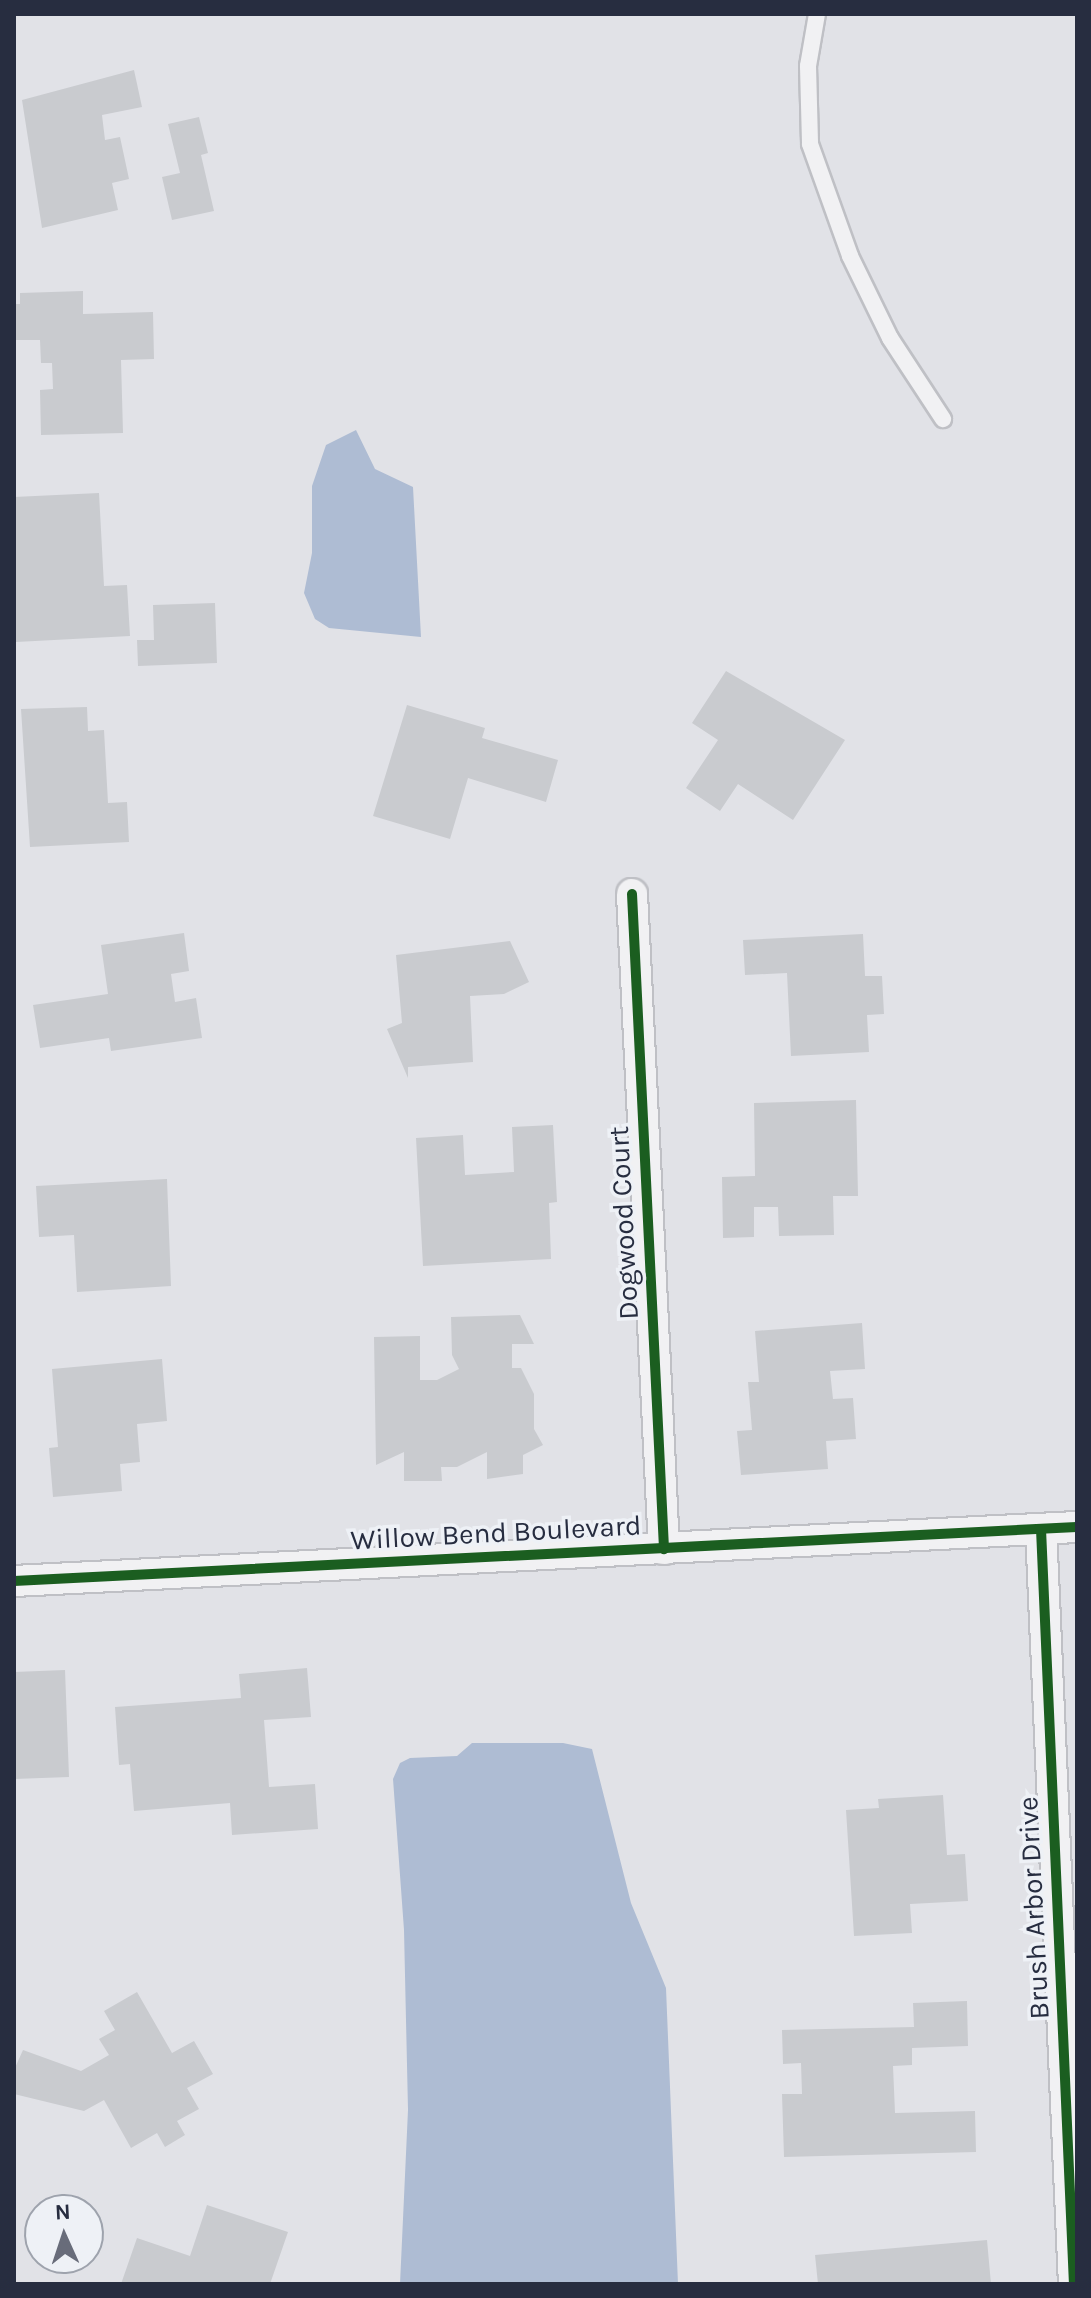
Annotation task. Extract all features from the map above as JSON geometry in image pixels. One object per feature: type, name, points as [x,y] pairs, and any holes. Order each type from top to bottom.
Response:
[{"type":"street","name":"Dogwood Court","points":[[632,894],[664,1549]]},
{"type":"street","name":"Willow Bend Boulevard","points":[[14,1581],[1077,1527]]},
{"type":"street","name":"Brush Arbor Drive","points":[[1041,1529],[1074,2284]]},
{"type":"lane","points":[[817,14],[808,66],[810,144],[850,256],[890,338],[943,419]]},
{"type":"water","points":[[356,430],[375,469],[413,487],[421,637],[329,628],[315,619],[304,593],[312,553],[312,486],[326,445]]},
{"type":"water","points":[[472,1743],[563,1743],[592,1749],[631,1903],[666,1988],[678,2284],[400,2284],[408,2110],[404,1930],[393,1779],[400,1763],[410,1758],[457,1756]]},
{"type":"building","points":[[134,70],[142,107],[102,115],[105,140],[120,137],[129,179],[112,183],[118,210],[42,228],[22,100]]},
{"type":"building","points":[[199,117],[208,153],[201,155],[214,211],[172,220],[162,177],[180,173],[168,124]]},
{"type":"building","points":[[83,291],[83,314],[153,312],[154,359],[121,360],[123,433],[41,435],[40,390],[53,389],[52,363],[41,363],[40,340],[14,340],[14,304],[20,304],[20,293]]},
{"type":"building","points":[[99,493],[104,586],[127,585],[130,636],[16,642],[14,497]]},
{"type":"building","points":[[215,603],[217,663],[138,666],[137,640],[154,640],[153,605]]},
{"type":"building","points":[[726,671],[845,740],[793,820],[738,784],[720,811],[686,788],[718,740],[692,723]]},
{"type":"building","points":[[407,705],[485,728],[482,738],[558,760],[546,802],[468,778],[450,839],[373,816]]},
{"type":"building","points":[[87,707],[88,731],[104,730],[108,803],[127,802],[129,842],[30,847],[21,709]]},
{"type":"building","points":[[184,933],[189,971],[171,974],[175,1002],[196,998],[202,1038],[111,1051],[109,1038],[40,1048],[33,1005],[108,994],[101,945]]},
{"type":"building","points":[[863,934],[865,976],[882,976],[884,1014],[867,1015],[869,1052],[791,1056],[787,973],[745,975],[743,940]]},
{"type":"building","points":[[510,941],[529,982],[504,994],[470,996],[473,1062],[408,1067],[408,1078],[387,1029],[402,1023],[396,955]]},
{"type":"building","points":[[856,1100],[858,1196],[833,1196],[834,1235],[779,1236],[778,1207],[754,1207],[754,1237],[723,1238],[722,1177],[755,1176],[754,1103]]},
{"type":"building","points":[[553,1125],[557,1202],[549,1203],[551,1259],[423,1266],[416,1138],[463,1135],[465,1175],[514,1172],[512,1127]]},
{"type":"building","points":[[167,1179],[171,1286],[77,1292],[74,1235],[39,1237],[36,1186]]},
{"type":"building","points":[[520,1315],[534,1344],[512,1344],[512,1368],[521,1368],[534,1394],[534,1429],[543,1445],[523,1455],[523,1474],[487,1479],[487,1452],[457,1467],[441,1467],[442,1481],[404,1481],[404,1452],[376,1465],[374,1337],[420,1336],[420,1380],[437,1380],[459,1369],[452,1355],[451,1317]]},
{"type":"building","points":[[862,1323],[865,1369],[830,1371],[833,1399],[853,1398],[856,1439],[826,1441],[828,1469],[741,1475],[737,1431],[752,1430],[748,1382],[759,1382],[755,1331]]},
{"type":"building","points":[[162,1359],[167,1421],[137,1424],[140,1462],[120,1464],[122,1491],[53,1497],[49,1448],[58,1447],[52,1369]]},
{"type":"building","points":[[307,1668],[311,1717],[264,1720],[269,1787],[315,1784],[318,1829],[232,1835],[230,1803],[134,1811],[130,1764],[119,1765],[115,1707],[241,1698],[239,1674]]},
{"type":"building","points":[[65,1670],[69,1777],[14,1779],[14,1672]]},
{"type":"building","points":[[943,1795],[947,1855],[965,1854],[968,1901],[910,1904],[912,1933],[854,1936],[846,1810],[879,1808],[878,1799]]},
{"type":"building","points":[[137,1992],[172,2053],[194,2041],[213,2074],[187,2088],[199,2109],[177,2121],[185,2135],[165,2147],[157,2133],[131,2148],[104,2100],[84,2111],[14,2094],[14,2070],[23,2050],[81,2071],[109,2055],[99,2039],[115,2030],[104,2011]]},
{"type":"building","points":[[967,2001],[968,2046],[912,2048],[912,2065],[893,2066],[895,2113],[975,2111],[976,2152],[784,2157],[782,2094],[802,2094],[801,2063],[783,2064],[782,2030],[914,2027],[913,2003]]},
{"type":"building","points":[[207,2205],[288,2232],[270,2284],[121,2284],[137,2238],[190,2256]]},
{"type":"building","points":[[987,2240],[991,2284],[818,2284],[815,2255]]},
{"type":"cycle path","points":[[632,894],[664,1549]]},
{"type":"cycle path","points":[[14,1581],[1077,1527]]},
{"type":"cycle path","points":[[1041,1529],[1074,2284]]}]
